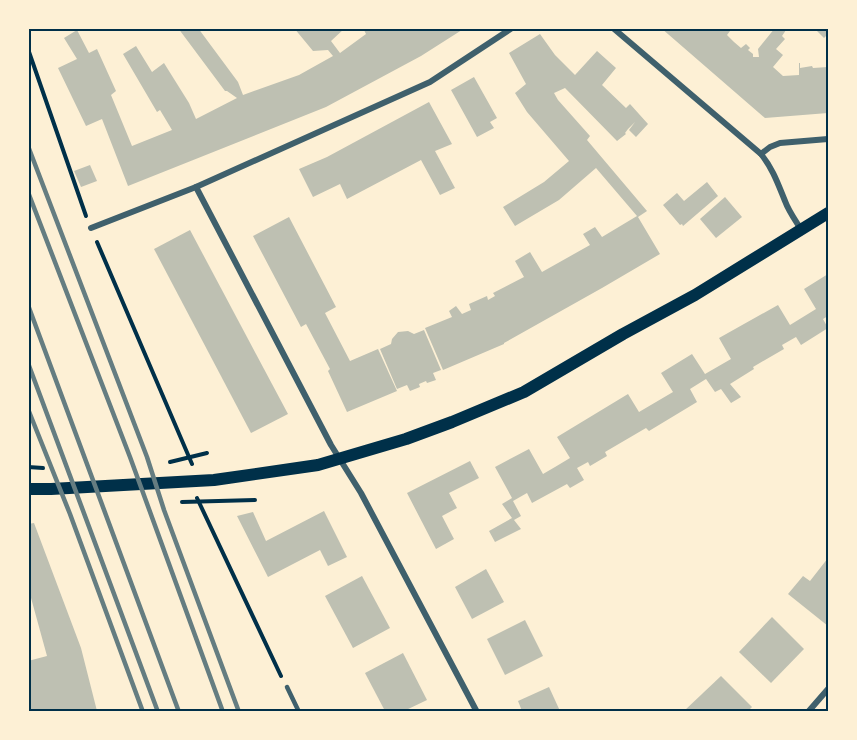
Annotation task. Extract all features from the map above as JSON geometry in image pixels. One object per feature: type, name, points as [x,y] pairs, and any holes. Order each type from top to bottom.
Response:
[{"type":"main road","points":[[28,489],[214,480],[318,465],[406,439],[524,392],[695,295],[828,213]]},
{"type":"street","points":[[91,228],[196,187],[430,82],[512,28]]},
{"type":"street","points":[[613,28],[761,154],[775,174],[786,203],[801,231]]},
{"type":"street","points":[[761,154],[780,143],[828,139]]},
{"type":"street","points":[[196,187],[331,445],[361,493],[477,711]]},
{"type":"street","points":[[808,711],[828,689]]},
{"type":"lane","points":[[287,687],[299,711]]},
{"type":"path","points":[[28,49],[91,228],[190,460],[207,453]]},
{"type":"path","points":[[196,495],[287,687]]},
{"type":"building","points":[[178,28],[198,28],[238,82],[243,95],[299,75],[333,56],[328,50],[313,51],[294,28],[345,28],[331,41],[340,53],[366,34],[363,28],[465,28],[421,56],[326,107],[128,186],[102,119],[86,126],[58,68],[77,59],[64,38],[77,30],[89,53],[97,49],[116,91],[111,95],[132,146],[172,130],[160,110],[157,112],[123,54],[136,46],[152,72],[164,63],[189,103],[196,119],[237,98],[225,91]]},
{"type":"building","points":[[661,28],[728,28],[730,31],[727,35],[734,42],[741,48],[746,44],[753,57],[759,57],[758,49],[775,28],[784,28],[786,30],[782,36],[785,39],[776,49],[783,55],[773,67],[783,76],[799,75],[799,63],[800,68],[828,67],[828,113],[765,118]]},
{"type":"building","points":[[814,28],[828,28],[828,34],[824,38]]},
{"type":"building","points":[[540,34],[555,55],[575,75],[597,51],[616,68],[602,85],[626,108],[630,104],[648,124],[636,137],[629,130],[635,122],[617,141],[565,88],[554,93],[590,136],[587,140],[647,211],[638,217],[660,254],[504,344],[443,370],[425,328],[452,317],[449,311],[456,306],[462,314],[471,310],[469,304],[487,296],[488,300],[495,296],[493,293],[524,277],[515,261],[530,252],[542,272],[590,245],[583,234],[595,227],[602,237],[637,216],[596,168],[559,200],[515,226],[503,207],[544,182],[569,161],[527,112],[515,93],[526,84],[509,53]]},
{"type":"building","points":[[474,77],[497,118],[490,122],[494,128],[477,137],[451,90]]},
{"type":"building","points":[[429,102],[452,144],[435,151],[455,188],[440,195],[421,160],[347,199],[340,184],[313,197],[299,169],[327,157]]},
{"type":"building","points":[[90,165],[97,181],[81,187],[74,171]]},
{"type":"building","points":[[707,182],[718,196],[683,226],[680,225],[663,205],[677,193],[684,201]]},
{"type":"building","points":[[725,197],[742,217],[716,238],[700,219]]},
{"type":"building","points":[[289,217],[336,307],[325,313],[350,361],[378,349],[397,391],[347,412],[328,371],[330,369],[306,324],[301,327],[253,236]]},
{"type":"building","points":[[190,230],[288,414],[251,433],[154,249]]},
{"type":"building","points":[[828,274],[828,316],[823,319],[828,328],[801,345],[796,337],[782,345],[784,349],[730,384],[741,397],[731,403],[721,389],[715,392],[706,379],[690,389],[697,402],[649,431],[646,428],[605,452],[607,456],[590,466],[588,462],[577,468],[584,480],[570,488],[567,484],[532,503],[527,493],[513,501],[521,516],[514,520],[521,529],[495,542],[489,531],[512,518],[502,504],[512,498],[495,467],[529,449],[543,474],[570,458],[557,437],[628,394],[639,412],[673,392],[661,373],[692,354],[705,374],[731,359],[719,338],[778,305],[790,325],[816,309],[804,289]]},
{"type":"building","points":[[424,330],[441,370],[433,373],[436,380],[419,384],[420,387],[410,391],[407,385],[397,389],[380,349],[391,344],[398,332],[408,331],[414,334]]},
{"type":"building","points":[[470,461],[479,478],[449,493],[457,508],[442,516],[454,539],[436,549],[407,493]]},
{"type":"building","points":[[324,511],[347,557],[328,566],[320,550],[268,577],[237,516],[253,512],[266,541]]},
{"type":"building","points":[[34,523],[81,648],[97,711],[28,711],[28,661],[47,656],[28,587],[28,524]]},
{"type":"building","points":[[828,558],[828,626],[788,594],[803,576],[810,581]]},
{"type":"building","points":[[486,569],[504,602],[472,619],[455,587]]},
{"type":"building","points":[[362,576],[390,628],[353,648],[325,596]]},
{"type":"building","points":[[772,617],[804,649],[771,683],[739,652]]},
{"type":"building","points":[[525,620],[543,656],[505,675],[487,639]]},
{"type":"building","points":[[403,653],[427,700],[404,711],[385,711],[365,673]]},
{"type":"building","points":[[721,676],[752,707],[748,711],[684,711]]},
{"type":"building","points":[[549,687],[560,711],[522,711],[518,701]]},
{"type":"railway","points":[[28,146],[147,457],[164,510],[239,712]]},
{"type":"railway","points":[[28,192],[130,457],[223,712]]},
{"type":"railway","points":[[28,305],[179,712]]},
{"type":"railway","points":[[28,363],[158,712]]},
{"type":"railway","points":[[28,409],[70,514],[143,712]]}]
